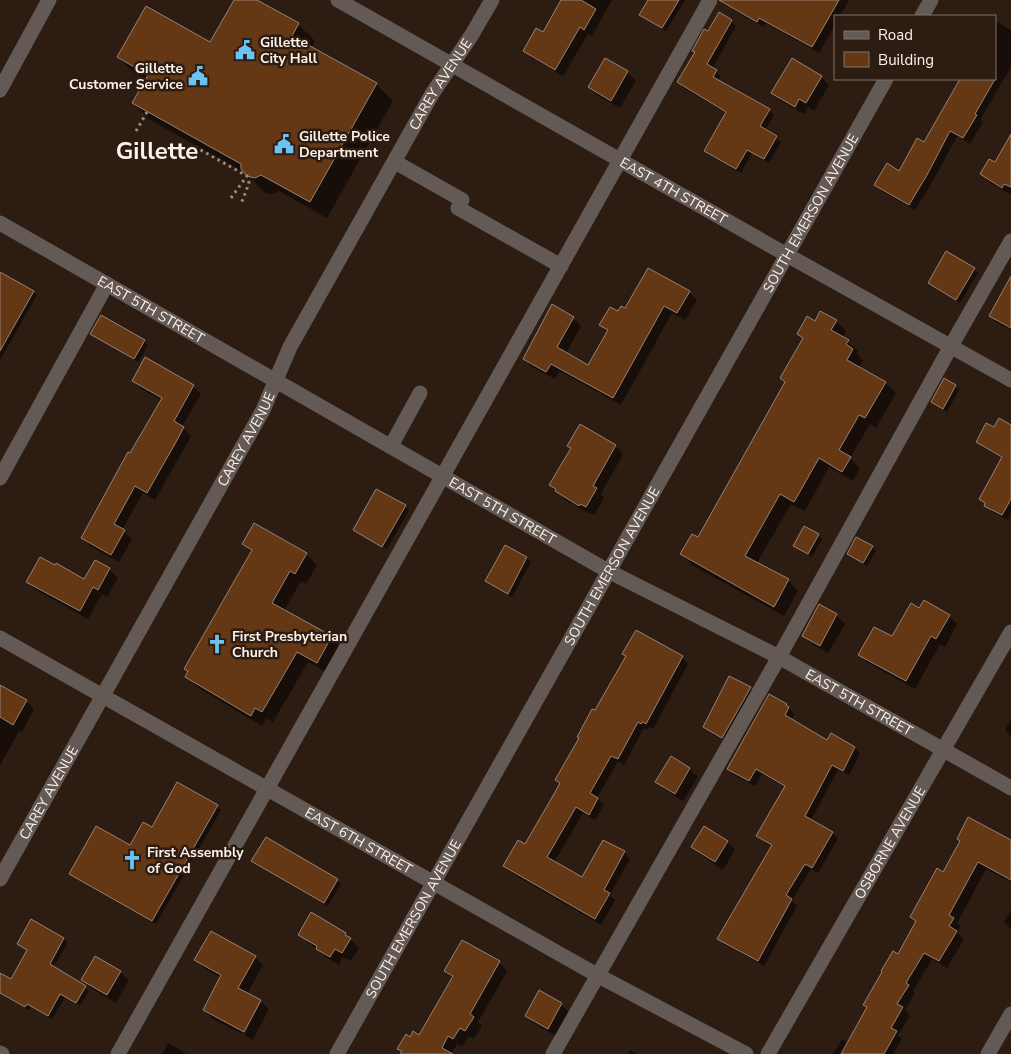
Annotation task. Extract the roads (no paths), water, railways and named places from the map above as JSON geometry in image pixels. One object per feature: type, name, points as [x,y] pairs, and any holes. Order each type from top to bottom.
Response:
[{"type":"street","points":[[0,90],[49,0]]},
{"type":"street","name":"EAST 4TH STREET","points":[[338,0],[786,255],[1011,380]]},
{"type":"street","name":"CAREY AVENUE","points":[[0,879],[263,410],[290,347],[432,94],[471,36],[492,0]]},
{"type":"street","points":[[118,1054],[710,0]]},
{"type":"street","points":[[923,15],[931,0]]},
{"type":"street","name":"SOUTH EMERSON AVENUE","points":[[337,1054],[885,80]]},
{"type":"street","points":[[395,162],[462,200],[458,208],[561,266]]},
{"type":"street","name":"EAST 5TH STREET","points":[[0,223],[608,571],[779,657],[1011,788]]},
{"type":"street","points":[[553,1054],[779,657],[1011,241]]},
{"type":"street","points":[[0,478],[107,284]]},
{"type":"street","points":[[391,446],[420,394]]},
{"type":"street","name":"OSBORNE AVENUE","points":[[768,1054],[1011,632]]},
{"type":"street","name":"EAST 6TH STREET","points":[[0,638],[433,883],[598,975],[746,1054]]},
{"type":"street","points":[[988,1054],[1011,1014]]},
{"type":"place","name":"Gillette City Hall","points":[[245,50]]},
{"type":"place","name":"Gillette Customer Service","points":[[198,76]]},
{"type":"place","name":"Gillette Police Department","points":[[284,144]]},
{"type":"place","name":"First Presbyterian Church","points":[[217,644]]},
{"type":"place","name":"First Assembly of God","points":[[132,860]]},
{"type":"district","name":"Gillette","points":[[157,151]]}]
